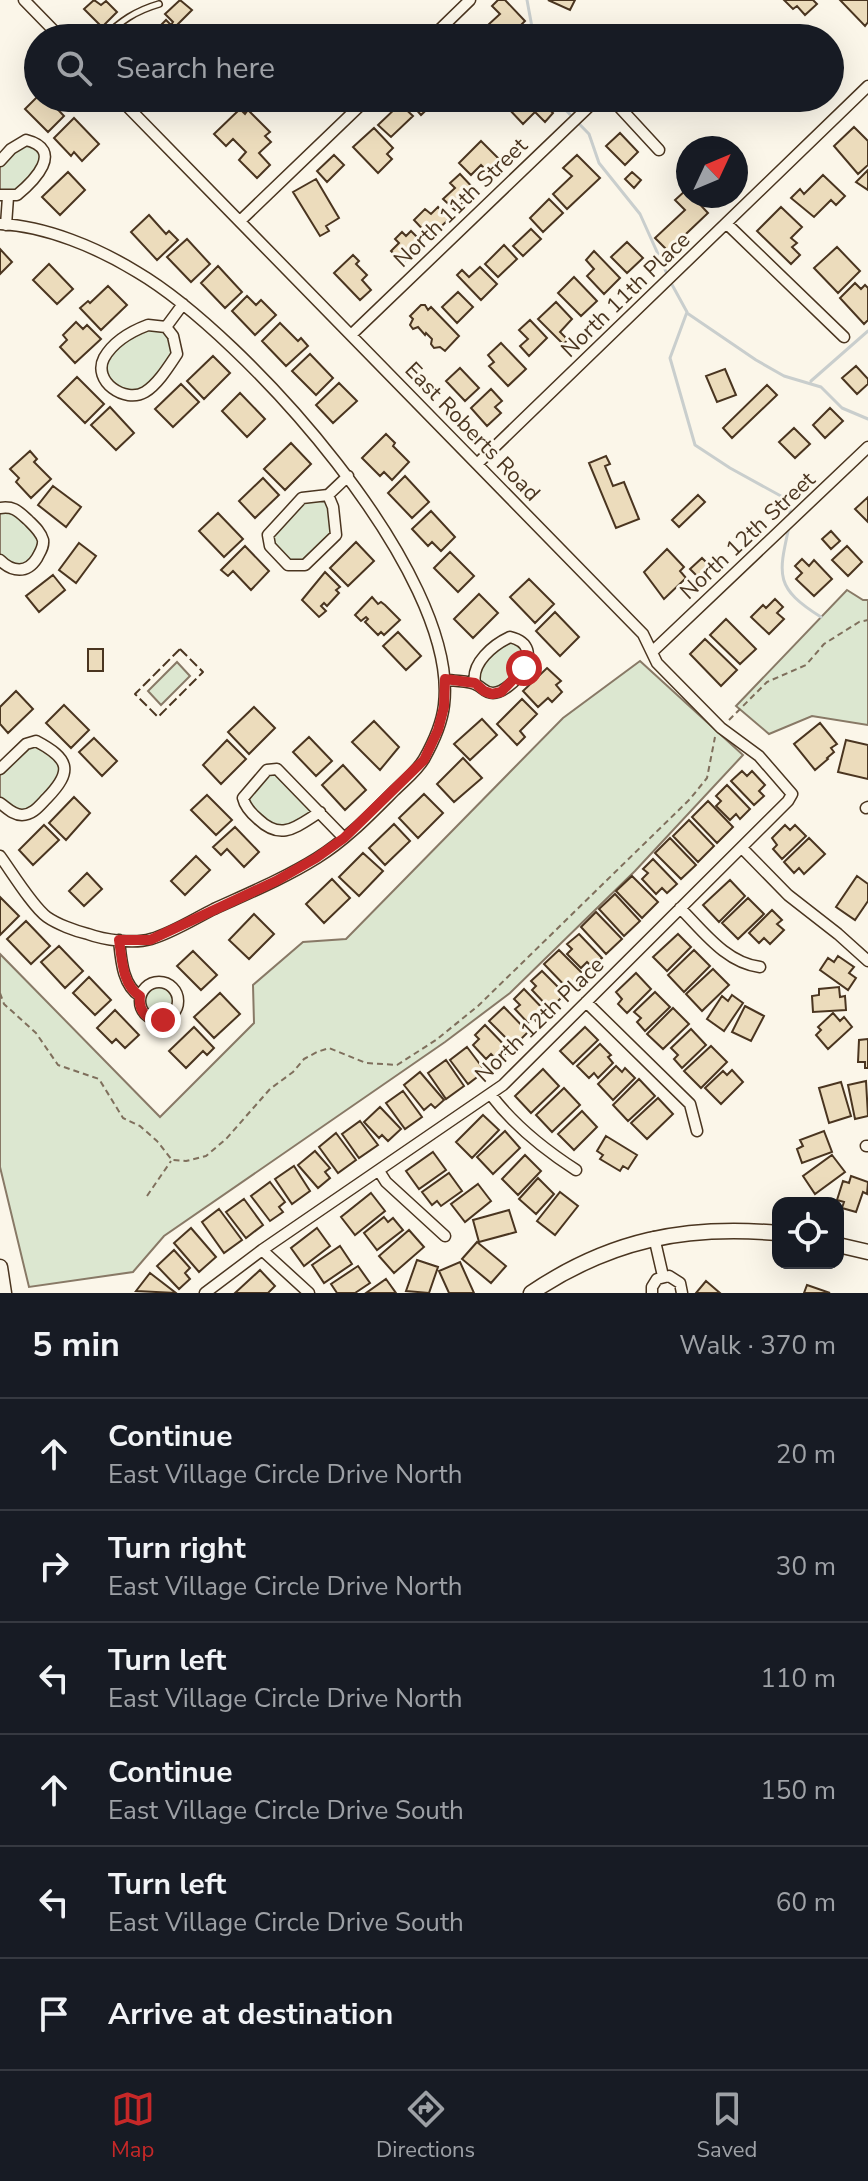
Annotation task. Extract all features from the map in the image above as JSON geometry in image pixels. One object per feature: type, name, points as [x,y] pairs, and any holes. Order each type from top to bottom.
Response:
[{"type":"street","points":[[24,0],[47,24]]},
{"type":"street","points":[[445,24],[470,0]]},
{"type":"street","name":"North 11th Place","points":[[477,464],[866,92]]},
{"type":"street","name":"East Roberts Road","points":[[133,112],[643,634],[657,663],[721,728],[748,746],[792,794]]},
{"type":"street","points":[[240,221],[353,112]]},
{"type":"street","name":"North 11th Street","points":[[351,335],[583,112]]},
{"type":"street","points":[[624,112],[659,150]]},
{"type":"street","points":[[0,161],[11,149],[26,140],[41,148],[45,156],[40,172],[17,195],[4,196],[3,224],[21,225],[97,251],[138,272],[222,335],[283,399],[348,476],[407,567],[425,607],[442,659],[445,679],[444,707],[438,730],[424,760],[344,838],[276,881],[150,940],[119,940],[89,935],[46,916],[0,856]]},
{"type":"street","points":[[727,224],[844,337]]},
{"type":"street","points":[[166,327],[183,304]]},
{"type":"street","points":[[148,325],[166,327],[177,346],[177,354],[170,365],[147,391],[136,396],[112,389],[102,369],[104,358],[123,338],[137,330],[148,325]]},
{"type":"street","name":"North 12th Street","points":[[652,652],[868,447]]},
{"type":"street","points":[[328,495],[333,507],[336,535],[305,565],[288,565],[270,546],[268,535],[302,498],[328,495],[348,476]]},
{"type":"street","points":[[0,508],[18,511],[39,531],[43,541],[42,549],[32,565],[25,569],[17,571],[8,568],[0,560]]},
{"type":"street","points":[[445,679],[475,683],[484,691],[501,692],[528,661],[525,645],[510,637],[495,645],[479,662],[475,683]]},
{"type":"street","points":[[0,769],[26,744],[36,741],[55,755],[66,774],[63,782],[27,815],[16,815],[0,803]]},
{"type":"street","points":[[320,812],[287,832],[276,831],[261,823],[244,805],[243,798],[267,770],[277,769],[320,812],[344,838]]},
{"type":"street","name":"North 12th Place","points":[[205,1293],[262,1250],[491,1095],[742,848],[792,794]]},
{"type":"street","points":[[742,848],[788,895],[868,961]]},
{"type":"street","points":[[680,908],[730,957],[746,966],[760,967]]},
{"type":"street","points":[[119,940],[128,983],[140,996]]},
{"type":"street","points":[[586,1002],[690,1104],[697,1131]]},
{"type":"street","points":[[491,1095],[501,1108],[557,1158],[576,1170]]},
{"type":"street","points":[[379,1171],[386,1182],[445,1236]]},
{"type":"street","points":[[531,1293],[574,1267],[654,1237],[693,1231],[772,1233]]},
{"type":"street","points":[[654,1237],[663,1276]]},
{"type":"street","points":[[844,1246],[868,1252]]},
{"type":"street","points":[[262,1250],[309,1293]]},
{"type":"street","points":[[0,1267],[4,1293]]},
{"type":"street","points":[[652,1293],[654,1282],[663,1276],[678,1280],[682,1293]]},
{"type":"lane","points":[[118,24],[137,11],[159,4]]},
{"type":"path","points":[[0,993],[4,1004],[36,1033],[58,1065],[99,1079],[123,1118],[140,1126],[172,1160],[186,1161],[206,1156],[226,1139],[270,1089],[293,1072],[304,1059],[329,1048],[366,1063],[397,1065],[436,1040],[478,1006],[690,799],[707,778],[715,735],[767,682],[806,665],[824,644],[859,622],[868,620]]},
{"type":"path","points":[[147,1196],[172,1160]]},
{"type":"green space","points":[[26,140],[45,156],[25,189],[0,195],[0,161]]},
{"type":"green space","points":[[158,325],[177,346],[147,391],[121,394],[104,377],[104,358],[123,338]]},
{"type":"green space","points":[[328,495],[336,535],[305,565],[288,565],[268,535],[302,498]]},
{"type":"green space","points":[[0,508],[14,508],[43,541],[25,569],[0,560]]},
{"type":"green space","points":[[847,590],[868,600],[868,725],[812,716],[769,734],[736,706]]},
{"type":"green space","points":[[510,637],[529,652],[508,685],[484,691],[475,670]]},
{"type":"green space","points":[[640,661],[743,755],[635,871],[510,993],[445,1042],[164,1236],[133,1272],[29,1287],[0,1167],[0,954],[160,1117],[254,1023],[253,985],[303,942],[346,939],[563,718]]},
{"type":"green space","points":[[177,662],[190,676],[161,705],[148,691]]},
{"type":"green space","points":[[26,744],[45,746],[66,774],[27,815],[0,803],[0,769]]},
{"type":"green space","points":[[277,769],[320,812],[287,832],[261,823],[244,794]]},
{"type":"green space","points":[[159,982],[173,987],[178,1001],[173,1015],[159,1020],[145,1015],[140,1001],[145,987]]},
{"type":"building","points":[[94,0],[101,5],[106,1],[117,12],[105,24],[99,24],[84,9]]},
{"type":"building","points":[[180,0],[192,10],[178,24],[172,24],[165,14]]},
{"type":"building","points":[[498,0],[505,0],[525,21],[522,24],[489,24],[500,14],[492,6]]},
{"type":"building","points":[[548,0],[575,0],[570,10]]},
{"type":"building","points":[[784,0],[813,0],[817,4],[805,15],[797,6],[793,9]]},
{"type":"building","points":[[840,0],[868,0],[868,22],[865,26]]},
{"type":"building","points":[[28,112],[60,112],[64,116],[48,132]]},
{"type":"building","points":[[237,112],[250,112],[270,132],[265,136],[271,142],[259,153],[270,165],[257,178],[239,160],[246,152],[233,139],[226,146],[214,134]]},
{"type":"building","points":[[392,112],[409,112],[413,116],[391,137],[378,125]]},
{"type":"building","points":[[512,112],[535,112],[523,124]]},
{"type":"building","points":[[535,112],[553,113],[545,122]]},
{"type":"building","points":[[74,118],[99,144],[82,161],[74,152],[71,156],[54,138]]},
{"type":"building","points":[[854,127],[868,141],[868,165],[858,174],[834,146]]},
{"type":"building","points":[[374,128],[393,148],[387,154],[392,159],[378,173],[353,147]]},
{"type":"building","points":[[620,133],[638,152],[625,165],[606,146]]},
{"type":"building","points":[[481,141],[502,162],[490,174],[481,165],[471,175],[459,163]]},
{"type":"building","points":[[334,155],[344,165],[327,182],[317,171]]},
{"type":"building","points":[[577,155],[600,178],[567,209],[553,194],[572,176],[563,168]]},
{"type":"building","points":[[868,170],[868,190],[856,182]]},
{"type":"building","points":[[68,172],[85,190],[60,215],[42,197]]},
{"type":"building","points":[[632,172],[641,180],[634,188],[625,179]]},
{"type":"building","points":[[460,174],[475,190],[455,210],[443,199],[455,188],[450,183]]},
{"type":"building","points":[[823,175],[845,196],[836,205],[831,200],[814,217],[791,198],[800,189],[804,194]]},
{"type":"building","points":[[316,179],[339,218],[326,226],[329,231],[320,236],[293,192]]},
{"type":"building","points":[[549,199],[563,213],[543,232],[530,218]]},
{"type":"building","points":[[438,207],[449,219],[430,237],[414,220],[425,209],[431,214]]},
{"type":"building","points":[[781,207],[802,227],[791,238],[797,243],[792,247],[800,255],[791,264],[757,231]]},
{"type":"building","points":[[683,208],[703,208],[708,213],[668,251],[655,238],[685,210]]},
{"type":"building","points":[[149,215],[166,234],[169,231],[178,240],[157,260],[131,232]]},
{"type":"building","points":[[531,229],[541,239],[523,256],[513,246]]},
{"type":"building","points":[[411,231],[423,243],[403,263],[391,251],[399,243],[395,239],[402,232],[406,236]]},
{"type":"building","points":[[187,239],[210,264],[191,282],[167,257]]},
{"type":"building","points":[[627,242],[643,258],[627,273],[611,257]]},
{"type":"building","points":[[504,245],[517,259],[498,277],[485,264]]},
{"type":"building","points":[[837,247],[860,271],[838,293],[814,268]]},
{"type":"building","points":[[0,249],[12,262],[0,274]]},
{"type":"building","points":[[594,251],[620,278],[604,294],[587,276],[594,269],[586,260]]},
{"type":"building","points":[[353,255],[359,261],[356,264],[367,275],[362,280],[371,290],[360,300],[334,273]]},
{"type":"building","points":[[49,264],[73,289],[57,304],[33,280]]},
{"type":"building","points":[[218,266],[242,292],[225,308],[201,283]]},
{"type":"building","points":[[480,267],[497,284],[481,300],[457,275],[462,270],[469,277]]},
{"type":"building","points":[[574,277],[597,301],[581,316],[558,293]]},
{"type":"building","points":[[855,283],[861,289],[865,285],[868,288],[868,320],[864,324],[840,298]]},
{"type":"building","points":[[108,286],[127,305],[101,330],[80,308]]},
{"type":"building","points":[[458,292],[473,307],[457,323],[442,307]]},
{"type":"building","points":[[247,296],[256,305],[261,300],[276,315],[255,335],[232,311]]},
{"type":"building","points":[[556,302],[572,319],[560,332],[568,340],[563,344],[538,319]]},
{"type":"building","points":[[421,305],[428,310],[431,307],[459,336],[445,351],[440,347],[434,348],[432,339],[426,333],[410,325],[413,319],[410,316]]},
{"type":"building","points":[[530,320],[547,338],[529,356],[520,346],[528,339],[519,330]]},
{"type":"building","points":[[76,322],[83,329],[87,325],[101,339],[75,363],[60,347],[67,340],[63,335]]},
{"type":"building","points":[[280,323],[298,341],[301,338],[308,346],[286,366],[262,341]]},
{"type":"building","points":[[501,343],[526,369],[508,386],[489,366],[494,362],[488,355]]},
{"type":"building","points":[[310,354],[333,378],[316,395],[292,371]]},
{"type":"building","points":[[213,356],[230,373],[204,399],[187,381]]},
{"type":"building","points":[[856,366],[868,379],[868,384],[857,394],[842,378]]},
{"type":"building","points":[[460,368],[479,388],[465,401],[446,381]]},
{"type":"building","points":[[725,369],[736,395],[717,402],[706,376]]},
{"type":"building","points":[[77,377],[104,404],[85,423],[58,396]]},
{"type":"building","points":[[339,383],[357,401],[333,423],[316,405]]},
{"type":"building","points":[[181,384],[199,402],[173,427],[155,409]]},
{"type":"building","points":[[767,385],[777,395],[732,438],[723,428]]},
{"type":"building","points":[[491,389],[502,401],[495,407],[501,413],[487,426],[471,408]]},
{"type":"building","points":[[240,393],[265,419],[247,437],[222,411]]},
{"type":"building","points":[[110,407],[134,433],[116,450],[91,425]]},
{"type":"building","points":[[830,408],[843,421],[825,438],[813,425]]},
{"type":"building","points":[[794,428],[810,444],[795,458],[779,442]]},
{"type":"building","points":[[386,434],[409,462],[392,480],[384,472],[380,476],[362,458]]},
{"type":"building","points":[[291,443],[311,464],[285,490],[264,469]]},
{"type":"building","points":[[30,451],[37,459],[34,462],[51,479],[31,498],[16,482],[19,478],[10,469]]},
{"type":"building","points":[[606,456],[610,464],[605,466],[613,486],[624,482],[639,519],[616,528],[589,463]]},
{"type":"building","points":[[405,476],[429,502],[412,518],[388,493]]},
{"type":"building","points":[[263,478],[279,495],[255,518],[239,501]]},
{"type":"building","points":[[53,486],[81,507],[66,527],[38,505]]},
{"type":"building","points":[[698,495],[705,502],[679,527],[672,520]]},
{"type":"building","points":[[868,497],[868,522],[855,509]]},
{"type":"building","points":[[431,511],[455,537],[441,551],[432,542],[428,546],[412,529]]},
{"type":"building","points":[[218,513],[243,539],[224,557],[199,531]]},
{"type":"building","points":[[831,531],[840,541],[831,549],[822,539]]},
{"type":"building","points":[[356,542],[374,561],[348,586],[330,568]]},
{"type":"building","points":[[79,543],[96,556],[76,583],[59,570]]},
{"type":"building","points":[[245,546],[269,571],[251,590],[233,571],[228,576],[221,570]]},
{"type":"building","points":[[847,546],[862,562],[848,576],[832,560]]},
{"type":"building","points":[[667,549],[684,567],[680,571],[686,578],[664,599],[644,572]]},
{"type":"building","points":[[450,552],[474,576],[458,592],[434,568]]},
{"type":"building","points":[[702,558],[710,566],[699,578],[690,569]]},
{"type":"building","points":[[802,559],[809,566],[814,560],[832,579],[814,596],[796,579],[802,573],[795,566]]},
{"type":"building","points":[[325,572],[340,587],[336,590],[339,593],[327,606],[324,603],[321,606],[326,611],[319,617],[302,600]]},
{"type":"building","points":[[53,575],[65,590],[39,612],[26,596]]},
{"type":"building","points":[[529,579],[554,604],[535,623],[510,597]]},
{"type":"building","points":[[479,594],[498,613],[473,638],[454,619]]},
{"type":"building","points":[[372,597],[400,620],[384,635],[381,632],[378,635],[365,622],[366,617],[361,621],[355,615]]},
{"type":"building","points":[[775,599],[783,607],[777,613],[784,619],[769,634],[751,617]]},
{"type":"building","points":[[555,612],[579,637],[560,656],[536,631]]},
{"type":"building","points":[[726,619],[756,649],[740,664],[710,635]]},
{"type":"building","points":[[398,632],[421,656],[406,670],[383,646]]},
{"type":"building","points":[[705,639],[737,670],[721,686],[690,654]]},
{"type":"building","points":[[88,649],[103,649],[103,671],[88,671]]},
{"type":"building","points":[[547,668],[561,681],[556,685],[562,692],[552,702],[548,698],[538,707],[523,691]]},
{"type":"building","points":[[16,691],[33,709],[8,733],[0,724],[0,707]]},
{"type":"building","points":[[522,699],[537,714],[520,731],[525,737],[517,745],[497,724]]},
{"type":"building","points":[[64,705],[89,730],[71,748],[46,723]]},
{"type":"building","points":[[254,707],[275,728],[249,754],[228,732]]},
{"type":"building","points":[[482,719],[497,735],[470,760],[454,744]]},
{"type":"building","points":[[374,721],[399,747],[380,770],[352,742]]},
{"type":"building","points":[[820,723],[837,744],[831,748],[834,752],[815,770],[794,744]]},
{"type":"building","points":[[309,737],[332,761],[316,776],[293,752]]},
{"type":"building","points":[[94,738],[117,761],[102,776],[79,752]]},
{"type":"building","points":[[227,740],[246,759],[221,784],[203,765]]},
{"type":"building","points":[[846,740],[868,745],[868,779],[838,772]]},
{"type":"building","points":[[463,758],[482,778],[454,802],[437,784]]},
{"type":"building","points":[[343,765],[366,790],[345,810],[322,785]]},
{"type":"building","points":[[742,771],[747,776],[752,771],[765,785],[759,791],[764,796],[754,805],[731,781]]},
{"type":"building","points":[[727,785],[750,809],[740,819],[736,814],[730,820],[716,806],[721,801],[716,796]]},
{"type":"building","points":[[424,794],[443,813],[418,838],[399,818]]},
{"type":"building","points":[[207,795],[232,820],[216,835],[191,810]]},
{"type":"building","points":[[74,797],[90,813],[66,840],[49,823]]},
{"type":"building","points":[[708,801],[733,827],[717,843],[692,817]]},
{"type":"building","points":[[689,820],[714,846],[698,862],[673,836]]},
{"type":"building","points":[[394,824],[410,841],[385,865],[369,848]]},
{"type":"building","points":[[44,825],[59,840],[33,865],[19,850]]},
{"type":"building","points":[[785,825],[790,830],[795,825],[806,836],[782,859],[773,849],[777,845],[772,838]]},
{"type":"building","points":[[235,827],[259,852],[244,867],[227,849],[221,855],[213,847]]},
{"type":"building","points":[[670,838],[696,865],[681,879],[655,853]]},
{"type":"building","points":[[809,838],[825,854],[804,874],[799,868],[794,873],[784,862]]},
{"type":"building","points":[[363,853],[383,871],[359,896],[339,877]]},
{"type":"building","points":[[196,856],[210,870],[185,895],[171,881]]},
{"type":"building","points":[[653,859],[677,884],[667,893],[662,888],[656,894],[642,879],[648,873],[643,869]]},
{"type":"building","points":[[87,873],[102,889],[84,906],[69,891]]},
{"type":"building","points":[[632,876],[658,902],[642,918],[616,891]]},
{"type":"building","points":[[857,876],[868,884],[868,901],[855,920],[836,907]]},
{"type":"building","points":[[332,879],[350,898],[324,923],[306,904]]},
{"type":"building","points":[[730,880],[745,896],[719,922],[703,905]]},
{"type":"building","points":[[615,894],[640,921],[624,936],[599,909]]},
{"type":"building","points":[[0,897],[19,916],[0,935]]},
{"type":"building","points":[[748,898],[764,914],[738,939],[722,923]]},
{"type":"building","points":[[772,910],[782,920],[777,924],[784,930],[770,944],[764,938],[759,943],[749,933]]},
{"type":"building","points":[[596,912],[622,939],[606,954],[581,927]]},
{"type":"building","points":[[254,914],[274,934],[249,959],[229,940]]},
{"type":"building","points":[[26,921],[50,946],[31,964],[7,939]]},
{"type":"building","points":[[579,934],[602,958],[592,967],[587,962],[581,968],[567,954],[572,949],[567,944]]},
{"type":"building","points":[[678,934],[691,947],[667,971],[653,957]]},
{"type":"building","points":[[59,946],[83,971],[65,988],[41,962]]},
{"type":"building","points":[[559,950],[585,976],[570,991],[544,964]]},
{"type":"building","points":[[694,950],[710,966],[684,992],[668,975]]},
{"type":"building","points":[[193,951],[217,975],[201,990],[177,966]]},
{"type":"building","points":[[838,956],[854,967],[849,973],[856,978],[848,990],[820,970],[828,958],[834,962]]},
{"type":"building","points":[[713,969],[729,985],[702,1011],[686,994]]},
{"type":"building","points":[[542,971],[565,994],[550,1009],[532,990],[536,986],[531,981]]},
{"type":"building","points":[[636,973],[651,989],[627,1013],[618,1004],[622,999],[616,992]]},
{"type":"building","points":[[89,977],[111,1000],[95,1015],[73,993]]},
{"type":"building","points":[[839,987],[840,997],[845,996],[846,1010],[813,1012],[812,996],[819,995],[819,989]]},
{"type":"building","points":[[524,989],[547,1013],[537,1022],[533,1018],[528,1023],[515,1009],[520,1005],[514,999]]},
{"type":"building","points":[[655,992],[670,1007],[645,1031],[637,1022],[641,1018],[634,1012]]},
{"type":"building","points":[[220,993],[240,1014],[214,1038],[194,1017]]},
{"type":"building","points":[[732,995],[743,1003],[724,1031],[707,1019],[722,996],[728,1001]]},
{"type":"building","points":[[745,1006],[764,1016],[751,1041],[732,1032]]},
{"type":"building","points":[[504,1007],[528,1032],[514,1046],[489,1021]]},
{"type":"building","points":[[673,1008],[689,1024],[663,1049],[647,1034]]},
{"type":"building","points":[[115,1010],[139,1035],[125,1048],[116,1039],[112,1043],[97,1028]]},
{"type":"building","points":[[833,1013],[840,1021],[844,1017],[852,1027],[828,1049],[816,1035],[821,1030],[818,1027]]},
{"type":"building","points":[[485,1025],[509,1050],[498,1061],[491,1054],[486,1059],[473,1045],[479,1039],[475,1035]]},
{"type":"building","points":[[194,1027],[214,1048],[207,1055],[203,1051],[186,1068],[169,1051]]},
{"type":"building","points":[[585,1027],[598,1040],[573,1064],[560,1051]]},
{"type":"building","points":[[691,1029],[706,1045],[682,1068],[674,1059],[678,1055],[671,1048]]},
{"type":"building","points":[[868,1039],[868,1068],[865,1068],[865,1062],[858,1062],[859,1040]]},
{"type":"building","points":[[600,1044],[611,1055],[608,1057],[613,1063],[598,1078],[594,1073],[589,1078],[577,1066]]},
{"type":"building","points":[[711,1046],[727,1062],[701,1088],[684,1071]]},
{"type":"building","points":[[467,1047],[485,1071],[468,1084],[450,1060]]},
{"type":"building","points":[[446,1060],[464,1086],[446,1099],[428,1073]]},
{"type":"building","points":[[616,1066],[622,1072],[625,1068],[635,1078],[613,1100],[598,1084]]},
{"type":"building","points":[[543,1069],[559,1086],[531,1113],[515,1096]]},
{"type":"building","points":[[732,1070],[743,1082],[721,1104],[705,1088],[723,1071],[727,1075]]},
{"type":"building","points":[[420,1072],[444,1100],[435,1108],[431,1104],[424,1110],[404,1085]]},
{"type":"building","points":[[639,1079],[655,1096],[628,1121],[613,1105]]},
{"type":"building","points":[[866,1081],[868,1116],[855,1119],[848,1085]]},
{"type":"building","points":[[841,1082],[851,1116],[829,1123],[819,1088]]},
{"type":"building","points":[[564,1088],[580,1105],[552,1132],[536,1115]]},
{"type":"building","points":[[403,1091],[422,1117],[405,1129],[386,1103]]},
{"type":"building","points":[[658,1098],[673,1114],[647,1139],[631,1123]]},
{"type":"building","points":[[380,1107],[401,1129],[388,1141],[382,1135],[379,1138],[364,1122]]},
{"type":"building","points":[[582,1111],[597,1127],[574,1150],[558,1134]]},
{"type":"building","points":[[483,1115],[499,1130],[472,1158],[456,1142]]},
{"type":"building","points":[[360,1121],[378,1145],[359,1158],[342,1134]]},
{"type":"building","points":[[505,1131],[520,1148],[493,1174],[477,1157]]},
{"type":"building","points":[[824,1131],[832,1152],[802,1163],[797,1149],[803,1146],[800,1140]]},
{"type":"building","points":[[336,1133],[356,1160],[338,1173],[319,1147]]},
{"type":"building","points":[[606,1136],[637,1155],[628,1169],[623,1166],[620,1171],[600,1159],[603,1155],[597,1151]]},
{"type":"building","points":[[315,1151],[330,1168],[325,1172],[330,1178],[318,1188],[298,1165]]},
{"type":"building","points":[[433,1152],[446,1170],[419,1189],[406,1171]]},
{"type":"building","points":[[525,1155],[541,1171],[518,1195],[502,1179]]},
{"type":"building","points":[[832,1155],[845,1172],[815,1194],[803,1176]]},
{"type":"building","points":[[294,1166],[310,1191],[292,1204],[275,1179]]},
{"type":"building","points":[[449,1173],[462,1191],[441,1206],[437,1201],[432,1205],[422,1192]]},
{"type":"building","points":[[851,1176],[868,1182],[867,1194],[863,1192],[856,1212],[844,1209],[844,1197],[838,1197],[843,1181],[849,1183]]},
{"type":"building","points":[[538,1178],[554,1194],[536,1214],[519,1199]]},
{"type":"building","points":[[270,1182],[285,1202],[279,1207],[283,1212],[270,1221],[251,1196]]},
{"type":"building","points":[[478,1184],[491,1201],[465,1222],[451,1204]]},
{"type":"building","points":[[560,1192],[578,1206],[555,1235],[537,1221]]},
{"type":"building","points":[[371,1193],[385,1211],[355,1235],[341,1217]]},
{"type":"building","points":[[244,1199],[263,1225],[246,1238],[226,1212]]},
{"type":"building","points":[[219,1209],[242,1240],[224,1253],[202,1222]]},
{"type":"building","points":[[509,1210],[516,1232],[479,1242],[473,1220]]},
{"type":"building","points":[[384,1217],[388,1222],[393,1218],[403,1230],[377,1250],[364,1233]]},
{"type":"building","points":[[191,1228],[216,1257],[199,1272],[174,1243]]},
{"type":"building","points":[[317,1228],[330,1246],[304,1266],[291,1248]]},
{"type":"building","points":[[409,1230],[424,1247],[394,1273],[379,1256]]},
{"type":"building","points":[[477,1242],[506,1266],[491,1283],[462,1259]]},
{"type":"building","points":[[340,1246],[352,1264],[324,1283],[312,1265]]},
{"type":"building","points":[[174,1250],[190,1268],[185,1273],[190,1279],[179,1289],[157,1266]]},
{"type":"building","points":[[417,1260],[438,1267],[429,1293],[406,1291]]},
{"type":"building","points":[[460,1262],[474,1293],[449,1293],[439,1271]]},
{"type":"building","points":[[358,1266],[370,1283],[355,1293],[337,1293],[331,1284]]},
{"type":"building","points":[[260,1270],[275,1286],[268,1293],[235,1293]]},
{"type":"building","points":[[150,1273],[176,1293],[136,1291]]},
{"type":"building","points":[[386,1279],[396,1293],[366,1293]]},
{"type":"building","points":[[706,1281],[720,1293],[696,1293]]},
{"type":"building","points":[[807,1285],[830,1293],[804,1293]]},
{"type":"waterway","points":[[527,0],[531,24]]},
{"type":"waterway","points":[[568,112],[589,134],[599,163],[640,214],[667,274]]},
{"type":"waterway","points":[[670,281],[687,312],[670,358],[695,445],[790,501],[790,516]]},
{"type":"waterway","points":[[687,313],[756,360],[784,376],[821,387],[842,408],[868,419]]},
{"type":"waterway","points":[[811,381],[868,331]]},
{"type":"waterway","points":[[789,527],[783,558],[784,580],[795,598],[821,617]]},
{"type":"fence","points":[[180,649],[203,672],[158,717],[135,694],[180,649]]},
{"type":"route","points":[[163,1020],[146,1016],[141,1009],[140,996],[128,983],[119,940],[150,940],[276,881],[316,858],[369,816],[424,760],[438,730],[444,707],[445,679],[475,683],[492,694],[501,692],[524,668]]}]
